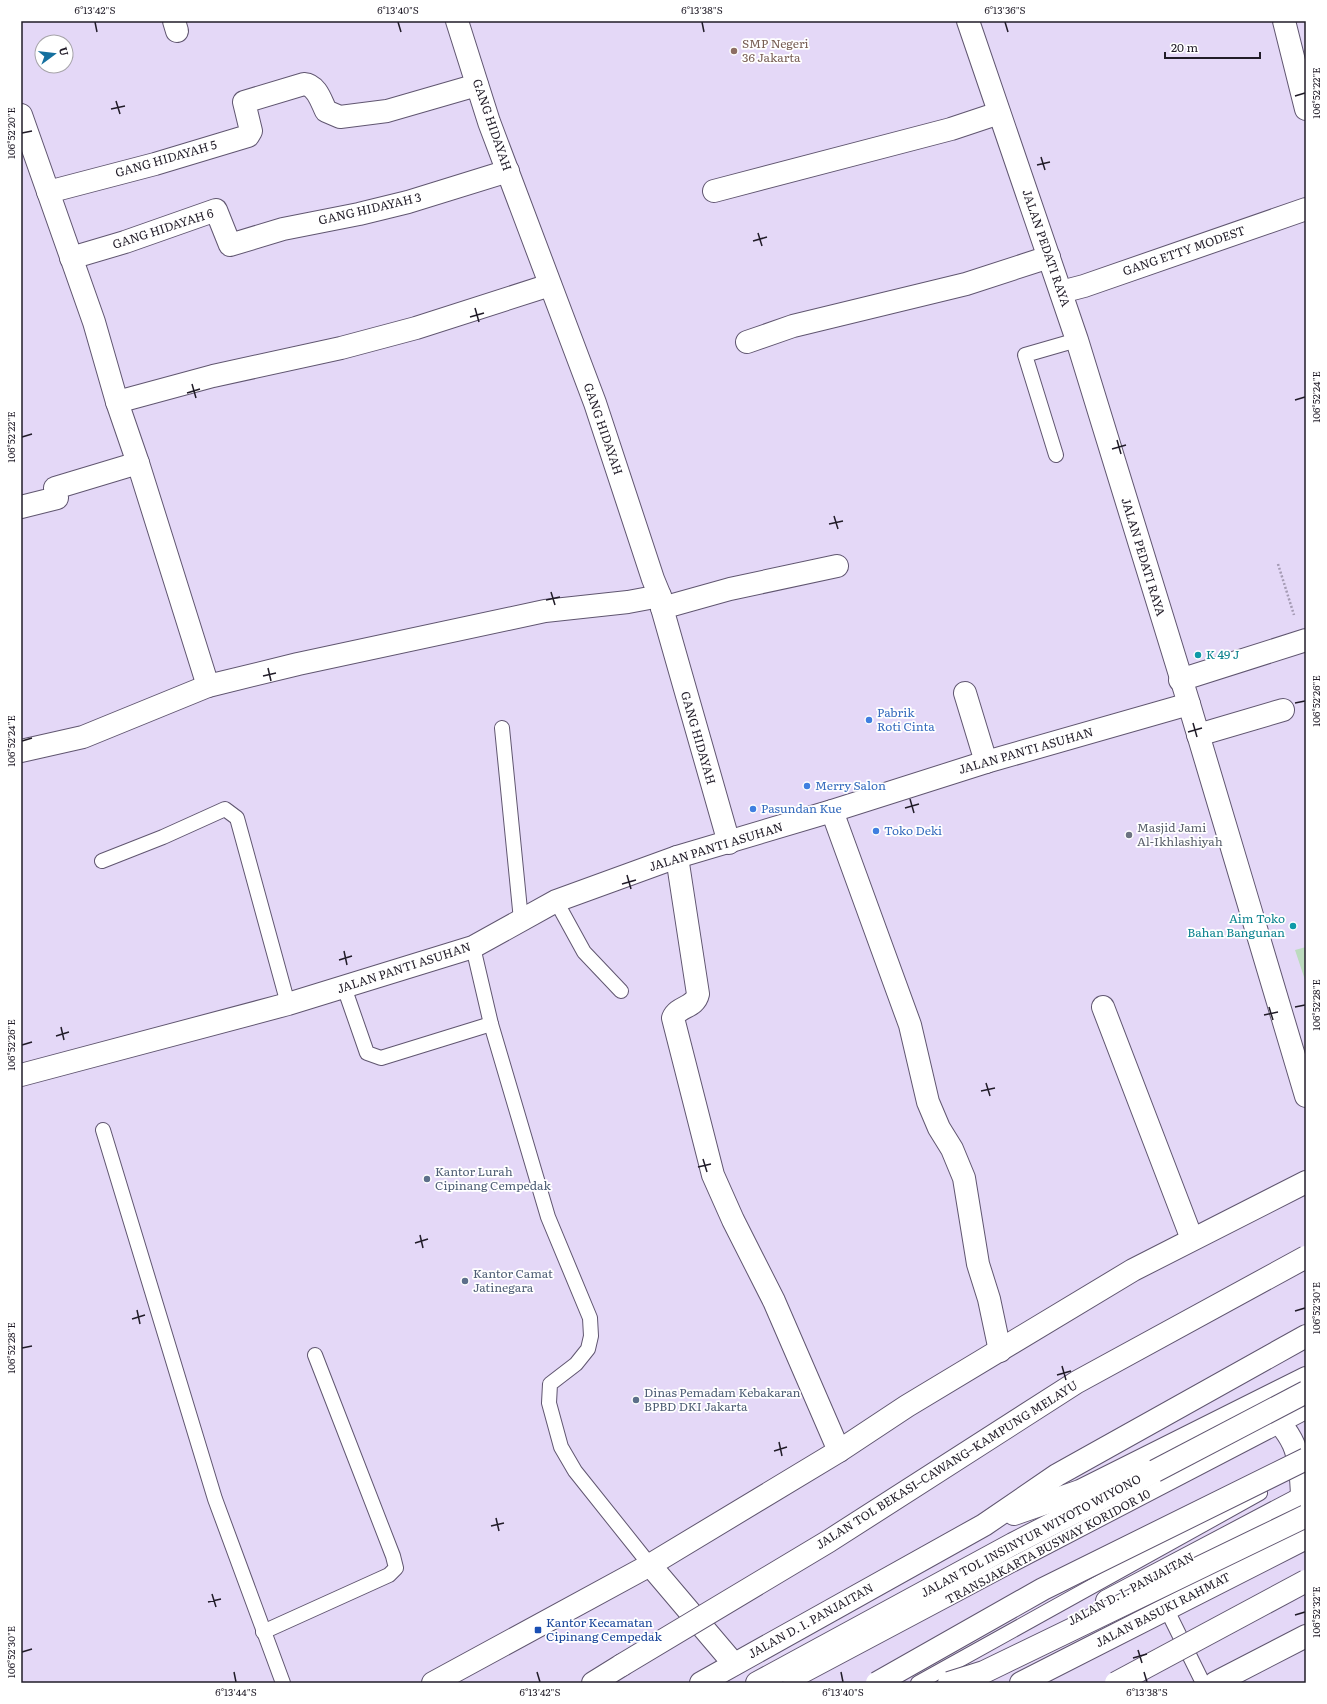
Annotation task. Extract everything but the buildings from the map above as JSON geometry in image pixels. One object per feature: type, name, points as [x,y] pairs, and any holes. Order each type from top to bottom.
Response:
[{"type":"main road","name":"GANG HIDAYAH","points":[[457,21],[477,85],[508,171],[596,403],[661,602],[728,843]]},
{"type":"main road","name":"JALAN PEDATI RAYA","points":[[968,21],[1077,340],[1180,680],[1189,704],[1306,1096]]},
{"type":"main road","points":[[1284,21],[1306,109]]},
{"type":"main road","name":"GANG HIDAYAH 5","points":[[48,192],[155,164],[248,136],[252,131],[244,104],[246,101],[304,84],[310,85],[314,88],[326,111],[340,117],[387,111],[477,85]]},
{"type":"main road","points":[[714,191],[951,129],[999,112]]},
{"type":"main road","points":[[21,115],[27,154],[48,192],[94,322],[117,402],[138,463],[208,686]]},
{"type":"main road","name":"GANG HIDAYAH 3","points":[[231,244],[283,229],[359,214],[408,202],[508,171]]},
{"type":"main road","name":"GANG ETTY MODEST","points":[[1061,292],[1084,286],[1306,209]]},
{"type":"main road","name":"GANG HIDAYAH 6","points":[[71,258],[125,242],[216,210],[228,244],[231,244]]},
{"type":"main road","points":[[747,342],[793,326],[966,284],[1049,257]]},
{"type":"main road","points":[[117,402],[213,376],[341,348],[416,328],[550,285]]},
{"type":"main road","points":[[21,507],[58,498],[55,488],[138,463]]},
{"type":"main road","points":[[21,751],[83,737],[208,686],[298,664],[545,611],[628,602],[661,602],[837,566]]},
{"type":"main road","points":[[1180,680],[1304,640]]},
{"type":"main road","points":[[965,693],[986,762]]},
{"type":"main road","name":"JALAN PANTI ASUHAN","points":[[21,1075],[288,1004],[473,947],[556,901],[677,857],[728,843],[986,762],[1189,704]]},
{"type":"main road","points":[[1198,735],[1283,710]]},
{"type":"main road","points":[[832,811],[910,1025],[928,1102],[939,1128],[952,1149],[964,1178],[978,1264],[989,1299],[1000,1351]]},
{"type":"main road","points":[[677,857],[698,994],[697,999],[691,1005],[679,1010],[673,1018],[712,1174],[733,1220],[774,1301],[840,1450]]},
{"type":"main road","points":[[1103,1007],[1192,1239]]},
{"type":"main road","points":[[433,1683],[650,1565],[840,1450],[907,1406],[1133,1270],[1306,1182]]},
{"type":"main road","name":"JALAN TOL BEKASI–CAWANG–KAMPUNG MELAYU","points":[[593,1683],[829,1541],[1077,1382],[1306,1257]]},
{"type":"main road","name":"JALAN D. I. PANJAITAN","points":[[701,1683],[984,1525],[1057,1475],[1306,1336]]},
{"type":"main road","name":"JALAN D. I. PANJAITAN","points":[[984,1525],[1080,1491],[1261,1402],[1306,1378]]},
{"type":"main road","name":"JALAN TOL INSINYUR WIYOTO WIYONO","points":[[758,1683],[1013,1544],[1306,1392]]},
{"type":"main road","points":[[949,1683],[984,1672],[1305,1504],[1304,1466],[1295,1445],[1283,1424],[1261,1402]]},
{"type":"main road","points":[[877,1683],[1043,1589],[1304,1466]]},
{"type":"main road","name":"JALAN D. I. PANJAITAN","points":[[957,1683],[1305,1504]]},
{"type":"main road","name":"JALAN BASUKI RAHMAT","points":[[1021,1683],[1306,1538]]},
{"type":"main road","points":[[650,1565],[734,1664]]},
{"type":"main road","points":[[1116,1683],[1306,1581]]},
{"type":"main road","points":[[1215,1683],[1306,1636]]},
{"type":"lane","points":[[1056,455],[1025,355],[1077,340]]},
{"type":"lane","points":[[502,728],[521,920]]},
{"type":"lane","points":[[102,861],[163,837],[211,814],[225,809],[231,813],[237,818],[288,1004]]},
{"type":"lane","points":[[556,901],[584,952],[621,991]]},
{"type":"lane","points":[[473,947],[491,1024],[548,1217],[590,1318],[591,1336],[588,1348],[576,1364],[550,1384],[549,1403],[554,1426],[562,1447],[575,1471],[650,1565]]},
{"type":"lane","points":[[344,987],[367,1053],[381,1058],[491,1024]]},
{"type":"lane","points":[[103,1130],[215,1499],[283,1683]]},
{"type":"lane","points":[[263,1632],[389,1575],[396,1568],[393,1556],[315,1355]]},
{"type":"lane","name":"TRANSJAKARTA BUSWAY KORIDOR 10","points":[[790,1683],[1306,1412]]},
{"type":"lane","points":[[918,1683],[1304,1466]]},
{"type":"lane","points":[[1166,1608],[1203,1683]]},
{"type":"path","points":[[1278,564],[1304,640]]},
{"type":"green space","points":[[1306,947],[1306,983],[1295,950]]},
{"type":"place","name":"SMP Negeri 36 Jakarta","points":[[734,51]]},
{"type":"place","name":"K 49 J","points":[[1198,655]]},
{"type":"place","name":"Pabrik Roti Cinta","points":[[869,720]]},
{"type":"place","name":"Merry Salon","points":[[807,786]]},
{"type":"place","name":"Pasundan Kue","points":[[753,809]]},
{"type":"place","name":"Toko Deki","points":[[876,831]]},
{"type":"place","name":"Masjid Jami Al-Ikhlashiyah","points":[[1129,835]]},
{"type":"place","name":"Aim Toko Bahan Bangunan","points":[[1293,926]]},
{"type":"place","name":"Kantor Lurah Cipinang Cempedak","points":[[427,1179]]},
{"type":"place","name":"Kantor Camat Jatinegara","points":[[465,1281]]},
{"type":"place","name":"Dinas Pemadam Kebakaran BPBD DKI Jakarta","points":[[636,1400]]},
{"type":"place","name":"Kantor Kecamatan Cipinang Cempedak","points":[[538,1630]]}]
